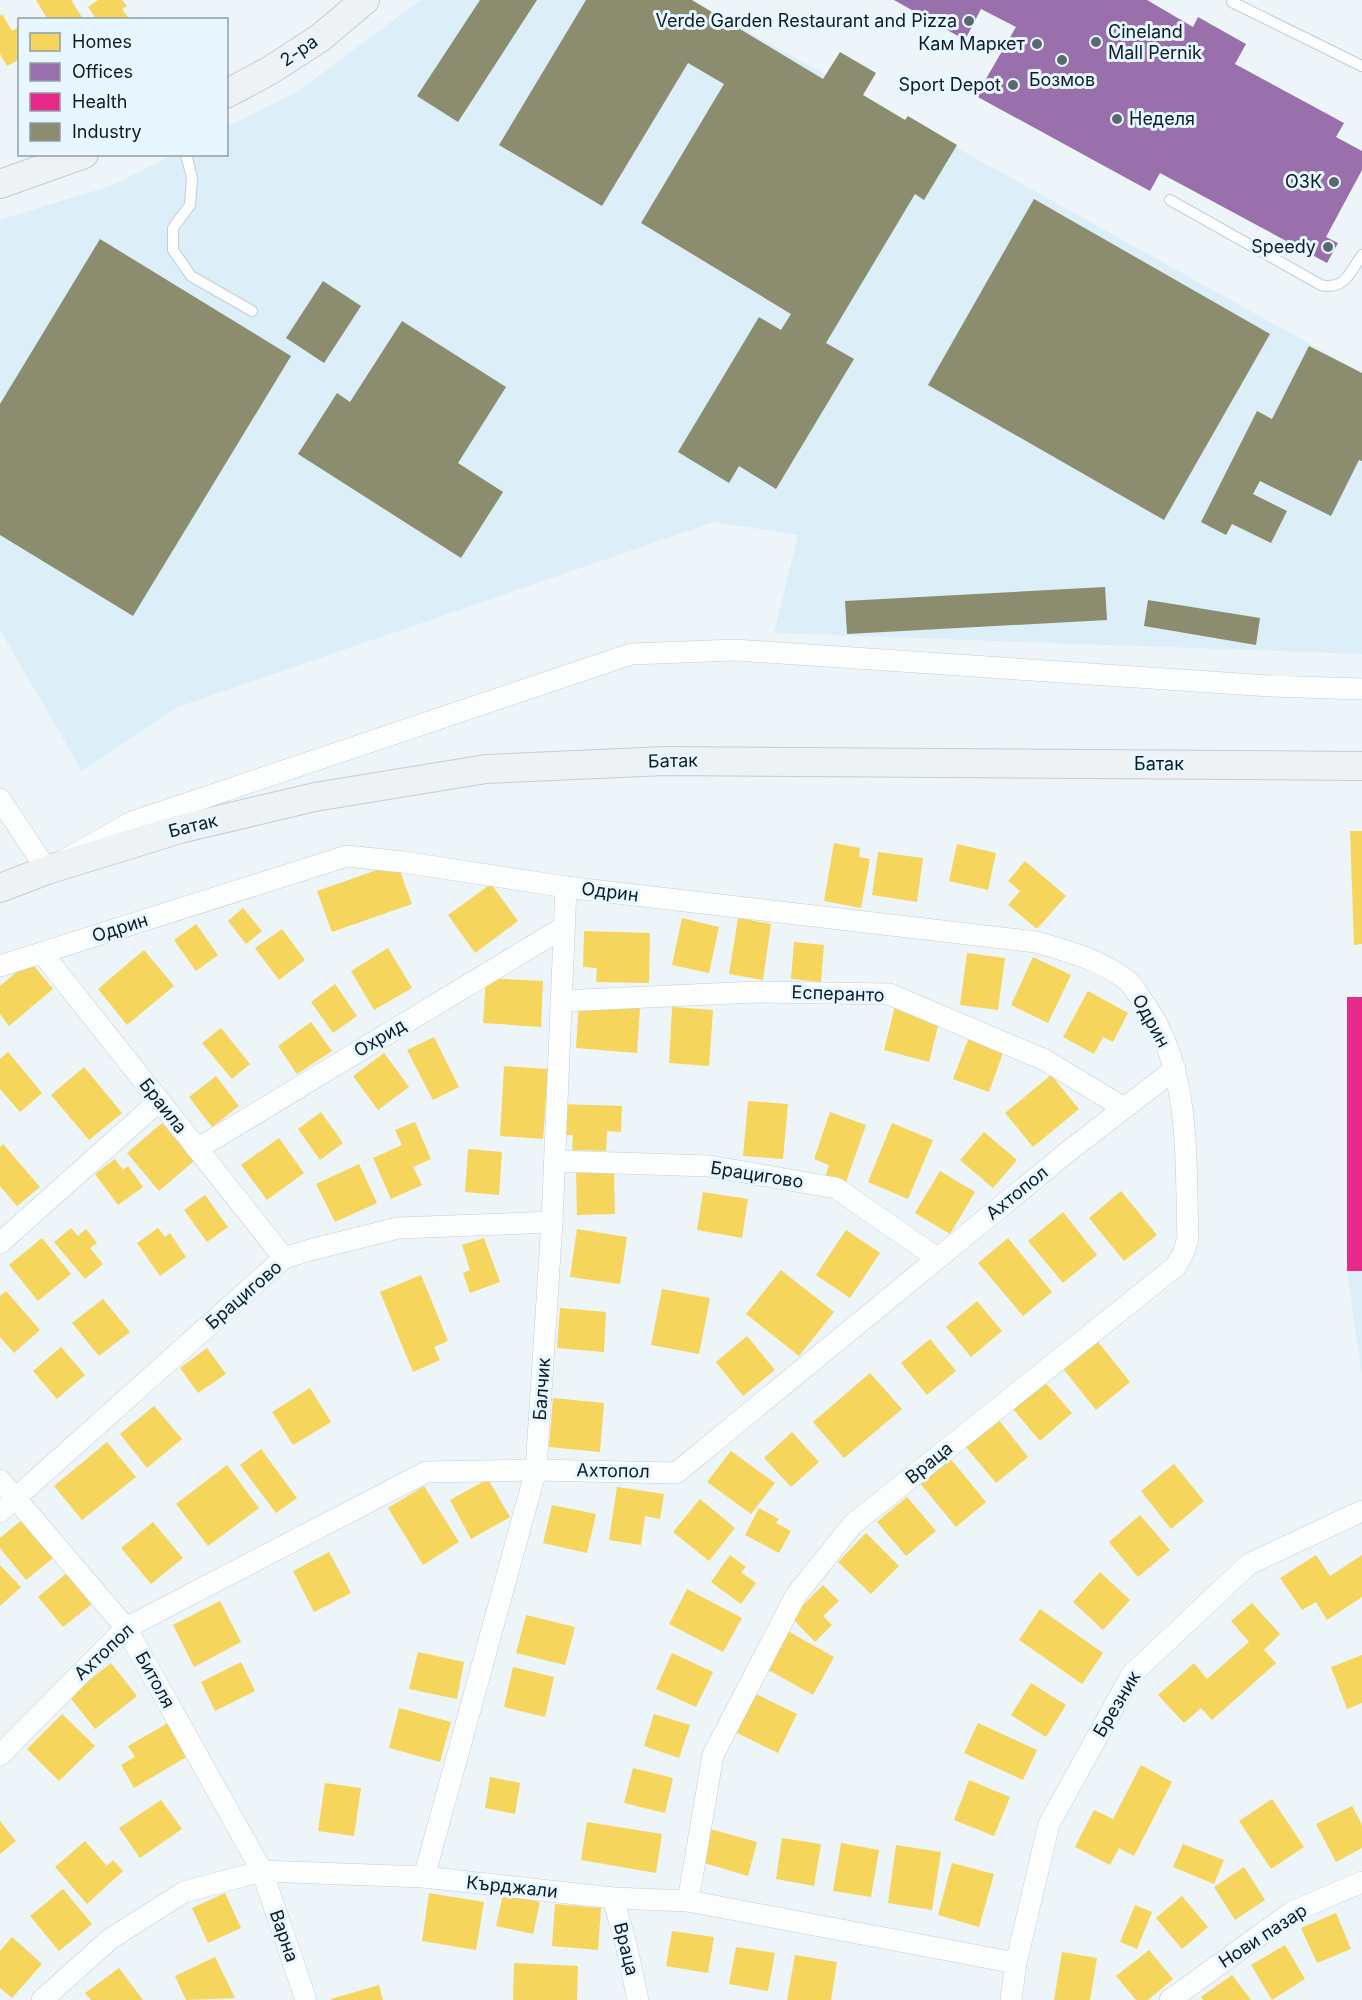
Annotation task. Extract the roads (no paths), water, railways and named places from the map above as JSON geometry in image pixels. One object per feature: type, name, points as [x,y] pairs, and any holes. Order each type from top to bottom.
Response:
[{"type":"street","name":"2-ра","points":[[228,93],[269,71],[320,38],[365,0]]},
{"type":"street","points":[[0,184],[78,156]]},
{"type":"street","points":[[0,800],[47,870],[132,822],[631,654],[735,650],[1270,687],[1362,689]]},
{"type":"street","name":"Батак","points":[[0,888],[47,870],[180,829],[315,797],[486,769],[665,761],[1362,766]]},
{"type":"street","name":"Одрин","points":[[0,966],[347,856],[403,862],[566,887],[1036,942],[1084,956],[1129,982],[1148,1009],[1166,1042],[1174,1069]]},
{"type":"street","name":"Балчик","points":[[424,1877],[536,1470],[552,1222],[566,887]]},
{"type":"street","name":"Охрид","points":[[197,1149],[564,927]]},
{"type":"street","name":"Браила","points":[[42,953],[284,1258]]},
{"type":"street","name":"Есперанто","points":[[561,1001],[755,992],[889,994],[1046,1060],[1124,1108]]},
{"type":"street","name":"Ахтопол","points":[[0,1755],[126,1628],[426,1472],[536,1470],[676,1473],[937,1258],[1174,1069]]},
{"type":"street","name":"Враца","points":[[688,1901],[713,1755],[796,1595],[853,1524],[1176,1266],[1184,1252],[1188,1238],[1183,1116],[1174,1069]]},
{"type":"street","points":[[0,1243],[159,1101]]},
{"type":"street","name":"Брацигово","points":[[555,1161],[709,1166],[836,1188],[937,1258]]},
{"type":"street","name":"Брацигово","points":[[0,1512],[284,1258],[398,1228],[552,1222]]},
{"type":"street","name":"Битоля","points":[[0,1480],[126,1628],[262,1871]]},
{"type":"street","name":"Брезник","points":[[1011,2000],[1016,1963],[1049,1824],[1132,1674],[1249,1564],[1362,1510]]},
{"type":"street","name":"Кърджали","points":[[42,2000],[110,1939],[184,1892],[262,1871],[424,1877],[613,1898],[688,1901],[1016,1963]]},
{"type":"street","name":"Варна","points":[[262,1871],[306,2000]]},
{"type":"street","name":"Нови пазар","points":[[1170,2000],[1292,1912],[1362,1882]]},
{"type":"street","name":"Враца","points":[[613,1898],[638,2000]]},
{"type":"lane","points":[[1232,2],[1362,66]]},
{"type":"lane","points":[[186,156],[192,178],[190,205],[173,228],[173,250],[191,276],[252,311]]},
{"type":"lane","points":[[1170,200],[1321,285],[1337,286],[1345,281],[1362,255]]},
{"type":"place","name":"Verde Garden Restaurant and Pizza","points":[[969,21]]},
{"type":"place","name":"Cineland Mall Pernik","points":[[1096,42]]},
{"type":"place","name":"Кам Маркет","points":[[1037,44]]},
{"type":"place","name":"Бозмов","points":[[1062,60]]},
{"type":"place","name":"Sport Depot","points":[[1013,85]]},
{"type":"place","name":"Неделя","points":[[1117,119]]},
{"type":"place","name":"ОЗК","points":[[1334,182]]},
{"type":"place","name":"Speedy","points":[[1328,247]]}]
